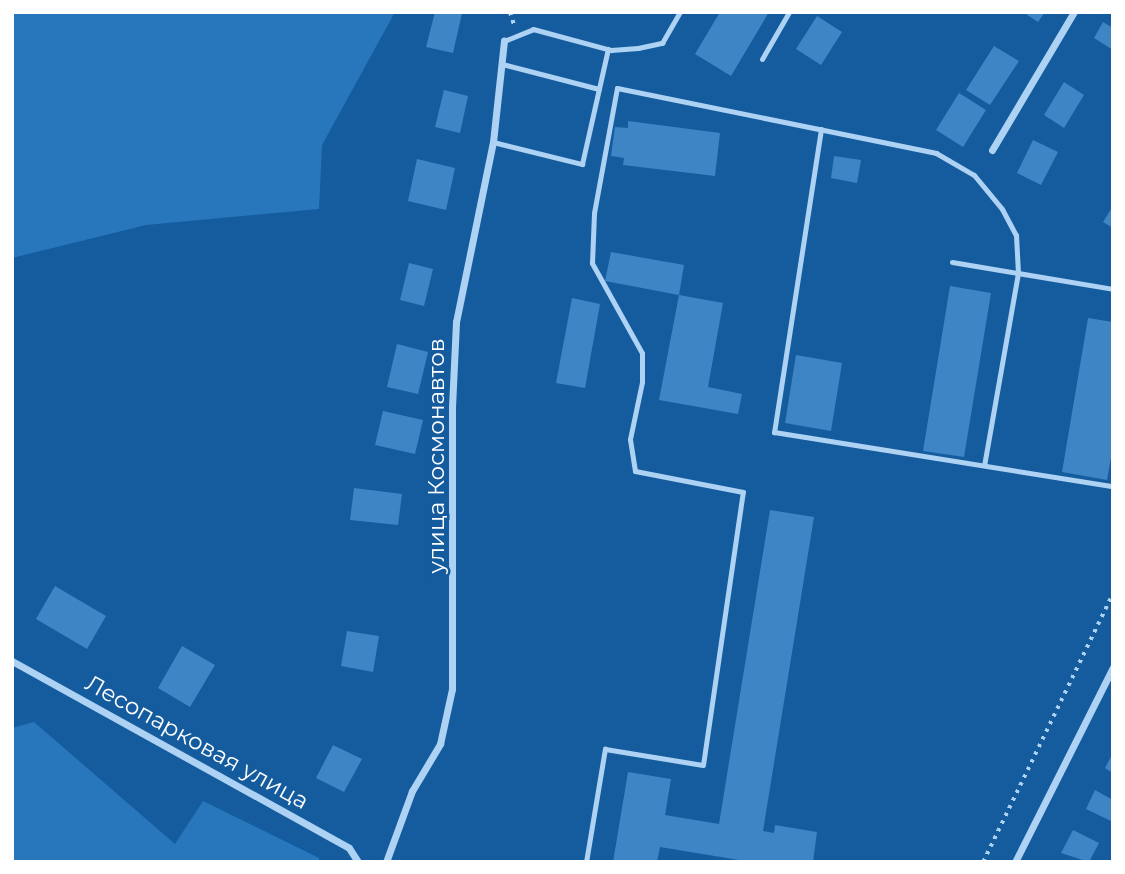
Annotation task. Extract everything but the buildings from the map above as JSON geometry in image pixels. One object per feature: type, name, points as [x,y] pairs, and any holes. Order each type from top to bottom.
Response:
[{"type":"street","points":[[992,150],[1074,12]]},
{"type":"street","name":"улица Космонавтов","points":[[386,862],[412,791],[440,744],[452,689],[452,407],[456,323],[493,142],[505,41]]},
{"type":"street","name":"Лесопарковая улица","points":[[12,661],[349,848],[358,862]]},
{"type":"street","points":[[1015,862],[1113,667]]},
{"type":"lane","points":[[505,41],[533,29],[608,49],[662,43],[680,12]]},
{"type":"lane","points":[[762,59],[789,12]]},
{"type":"lane","points":[[493,142],[582,164],[608,49]]},
{"type":"lane","points":[[502,64],[599,89]]},
{"type":"lane","points":[[586,862],[605,749],[703,765],[743,492],[635,471],[630,439],[642,382],[642,354],[592,263],[594,213],[617,88],[936,153],[974,175],[1002,209],[1016,235],[1018,273],[984,465]]},
{"type":"lane","points":[[821,129],[774,432],[1113,486]]},
{"type":"lane","points":[[952,262],[1113,289]]},
{"type":"path","points":[[983,862],[1113,593]]},
{"type":"shaded area","points":[[12,12],[395,12],[322,145],[319,209],[146,225],[12,258]]},
{"type":"shaded area","points":[[34,722],[175,844],[203,801],[319,858],[319,862],[12,862],[12,728]]}]
